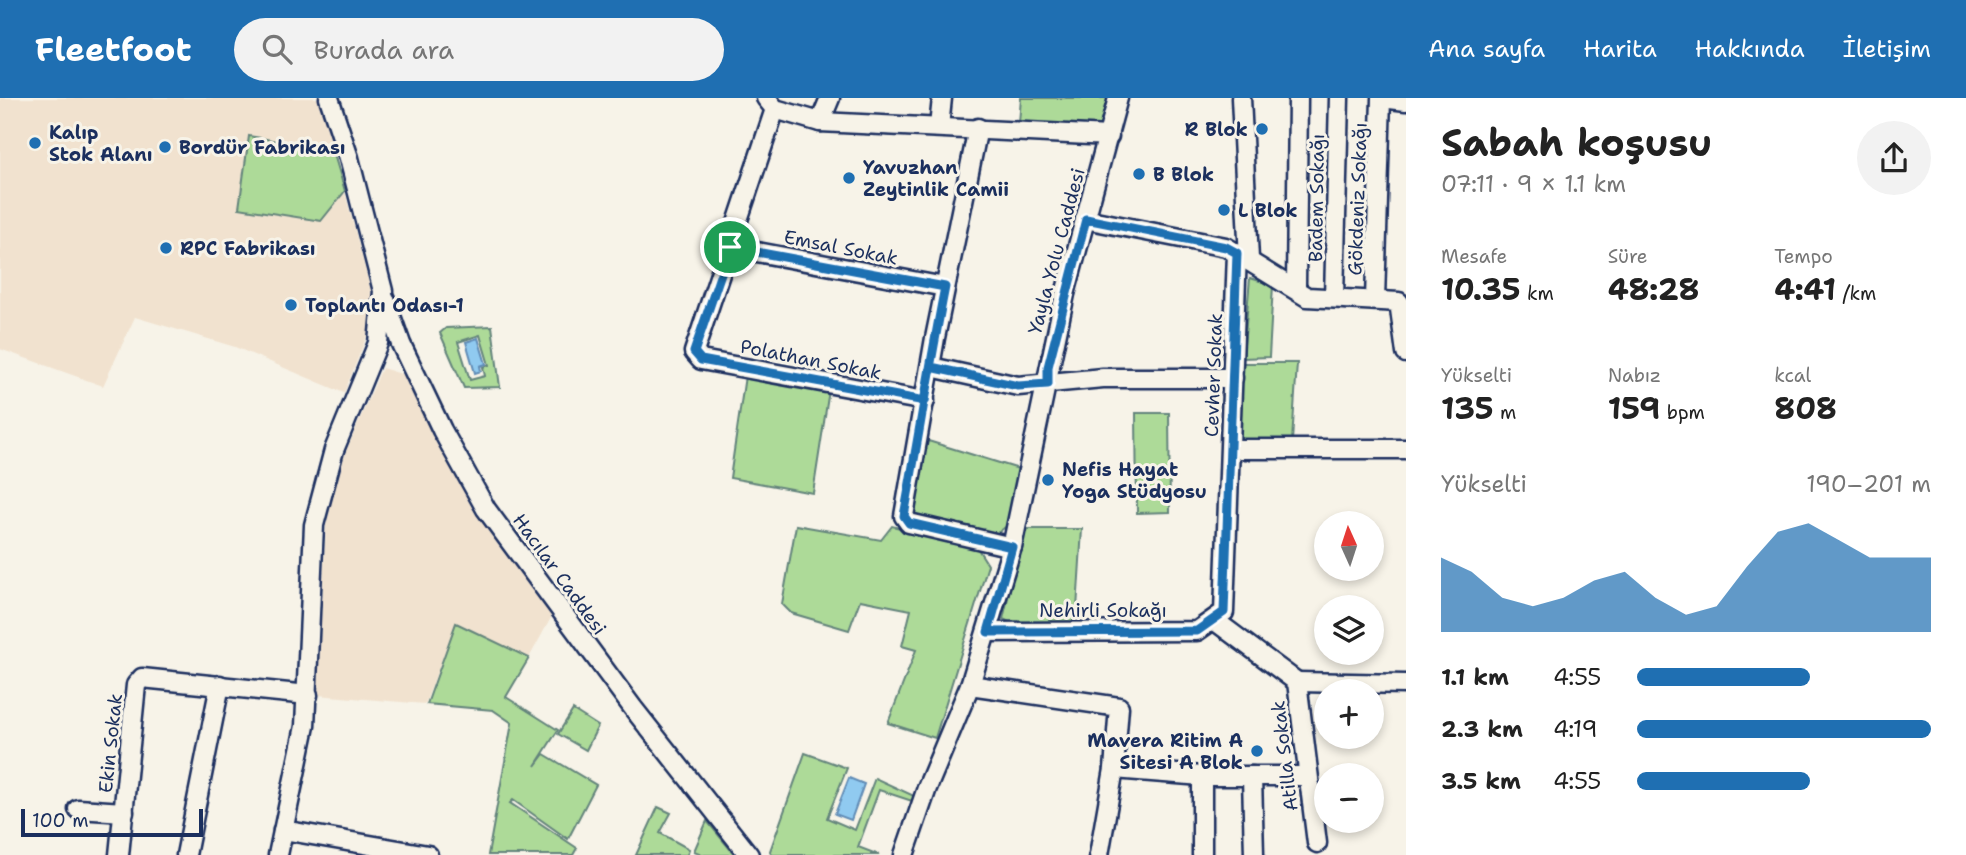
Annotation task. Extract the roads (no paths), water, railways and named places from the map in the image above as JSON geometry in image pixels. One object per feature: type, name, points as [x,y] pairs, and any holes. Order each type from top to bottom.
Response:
[{"type":"street","name":"Hacılar Caddesi","points":[[329,98],[349,158],[383,291],[401,344],[436,418],[486,509],[633,708],[750,855]]},
{"type":"street","points":[[820,122],[830,98]]},
{"type":"street","points":[[939,127],[942,98]]},
{"type":"street","name":"Yayla Yolu Caddesi","points":[[904,855],[926,788],[970,685],[988,632],[1012,547],[1048,384],[1048,367],[1118,98]]},
{"type":"street","name":"Cevher Sokak","points":[[1214,620],[1224,612],[1233,378],[1243,256],[1241,98]]},
{"type":"street","points":[[1296,287],[1298,98]]},
{"type":"street","name":"Badem Sokağı","points":[[1334,298],[1339,98]]},
{"type":"street","points":[[1382,98],[1406,101]]},
{"type":"street","name":"Gökdeniz Sokağı","points":[[1375,300],[1382,98]]},
{"type":"street","points":[[730,247],[770,103],[820,122],[1109,136]]},
{"type":"street","points":[[978,128],[945,287],[904,516],[909,523],[1012,547]]},
{"type":"street","points":[[1086,219],[1226,247],[1296,287],[1307,297],[1399,302],[1406,350]]},
{"type":"street","name":"Emsal Sokak","points":[[730,247],[945,287]]},
{"type":"street","name":"Polathan Sokak","points":[[730,247],[694,352],[701,360],[925,401]]},
{"type":"street","points":[[383,291],[378,343],[334,450],[314,526],[308,695],[277,846],[428,855]]},
{"type":"street","points":[[931,367],[1018,386],[1103,378],[1233,378]]},
{"type":"street","points":[[1232,449],[1406,449]]},
{"type":"street","name":"Nehirli Sokağı","points":[[988,632],[1197,631],[1214,620]]},
{"type":"street","name":"Atilla Sokak","points":[[1214,620],[1297,682],[1317,843]]},
{"type":"street","name":"Ekin Sokak","points":[[119,855],[136,685],[142,678],[308,695]]},
{"type":"street","points":[[1297,682],[1406,684]]},
{"type":"street","points":[[186,855],[220,685]]},
{"type":"street","points":[[970,685],[1119,707],[1114,769],[1099,855]]},
{"type":"street","points":[[1114,769],[1202,776],[1307,776]]},
{"type":"street","points":[[1202,776],[1202,855]]},
{"type":"street","points":[[1252,776],[1254,855]]},
{"type":"street","points":[[78,809],[124,812]]},
{"type":"water","points":[[478,338],[486,364],[480,366],[481,371],[475,373],[466,342]]},
{"type":"water","points":[[849,778],[864,784],[851,820],[835,814]]},
{"type":"place","name":"R Blok","points":[[1262,129]]},
{"type":"place","name":"Kalıp Stok Alanı","points":[[35,143]]},
{"type":"place","name":"Bordür Fabrikası","points":[[165,147]]},
{"type":"place","name":"B Blok","points":[[1139,174]]},
{"type":"place","name":"Yavuzhan Zeytinlik Camii","points":[[849,178]]},
{"type":"place","name":"L Blok","points":[[1224,210]]},
{"type":"place","name":"RPC Fabrikası","points":[[166,248]]},
{"type":"place","name":"Toplantı Odası-1","points":[[291,305]]},
{"type":"place","name":"Nefis Hayat Yoga Stüdyosu","points":[[1048,480]]},
{"type":"place","name":"Mavera Ritim A Sitesi A Blok","points":[[1257,751]]}]
